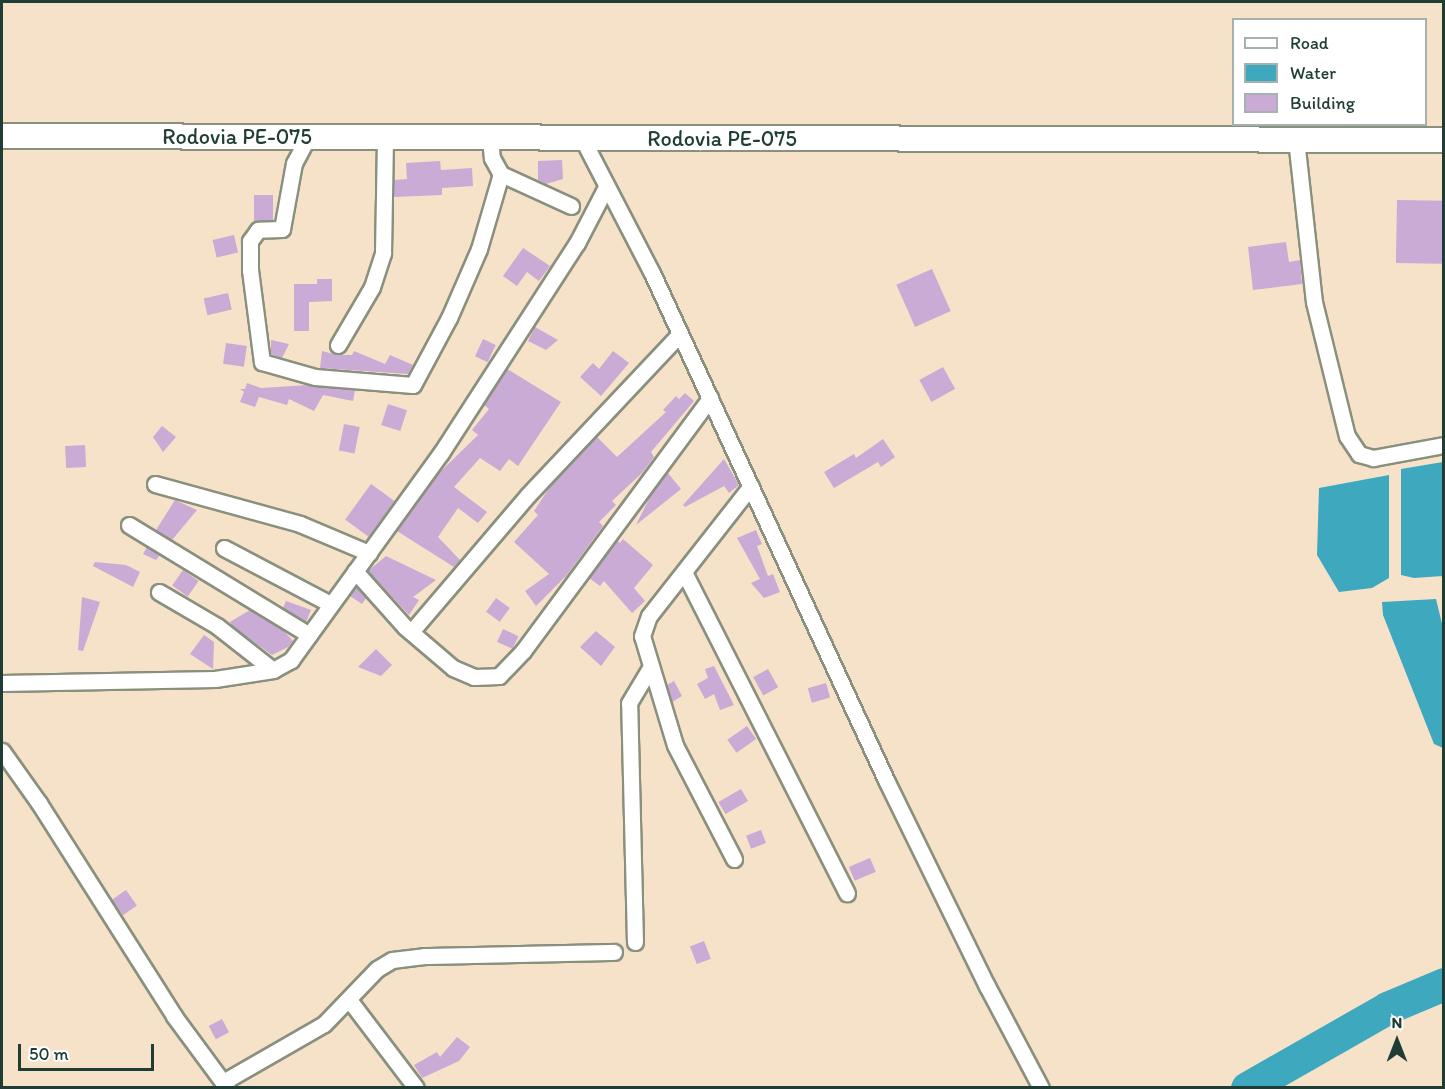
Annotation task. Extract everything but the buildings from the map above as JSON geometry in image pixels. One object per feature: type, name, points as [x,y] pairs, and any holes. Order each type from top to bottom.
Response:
[{"type":"main road","name":"Rodovia PE-075","points":[[2,136],[1443,140]]},
{"type":"street","points":[[308,137],[294,163],[282,229],[258,230],[250,241],[250,270],[262,362],[315,377],[413,385],[449,318],[479,249],[501,174]]},
{"type":"street","points":[[338,345],[372,287],[383,253],[385,137]]},
{"type":"street","points":[[490,137],[492,158],[501,174],[571,206]]},
{"type":"street","points":[[582,138],[605,189],[652,273],[887,782],[987,986],[1041,1088]]},
{"type":"street","points":[[1296,139],[1314,302],[1347,436],[1359,454],[1373,458],[1443,445]]},
{"type":"street","points":[[2,683],[215,679],[273,670],[291,660],[441,453],[577,243],[605,189]]},
{"type":"street","points":[[411,632],[536,486],[679,335]]},
{"type":"street","points":[[355,571],[411,632],[453,668],[474,677],[499,676],[508,671],[710,398]]},
{"type":"street","points":[[155,484],[300,524],[369,553]]},
{"type":"street","points":[[734,859],[675,745],[650,670],[642,636],[644,626],[751,486]]},
{"type":"street","points":[[129,525],[309,635]]},
{"type":"street","points":[[224,548],[330,604]]},
{"type":"street","points":[[685,574],[847,893]]},
{"type":"street","points":[[159,592],[217,626],[273,670]]},
{"type":"street","points":[[635,942],[629,703],[650,670]]},
{"type":"street","points":[[2,751],[39,803],[174,1016],[225,1085],[295,1043],[350,1001],[377,969],[399,958],[614,952]]},
{"type":"street","points":[[350,1001],[416,1088]]},
{"type":"water","points":[[1443,462],[1443,576],[1414,578],[1401,575],[1401,469]]},
{"type":"water","points":[[1389,475],[1389,578],[1372,588],[1339,592],[1317,555],[1319,488]]},
{"type":"water","points":[[1436,599],[1443,628],[1443,748],[1434,744],[1383,615],[1382,602]]},
{"type":"waterway","points":[[1247,1088],[1387,1008],[1444,984]]}]
